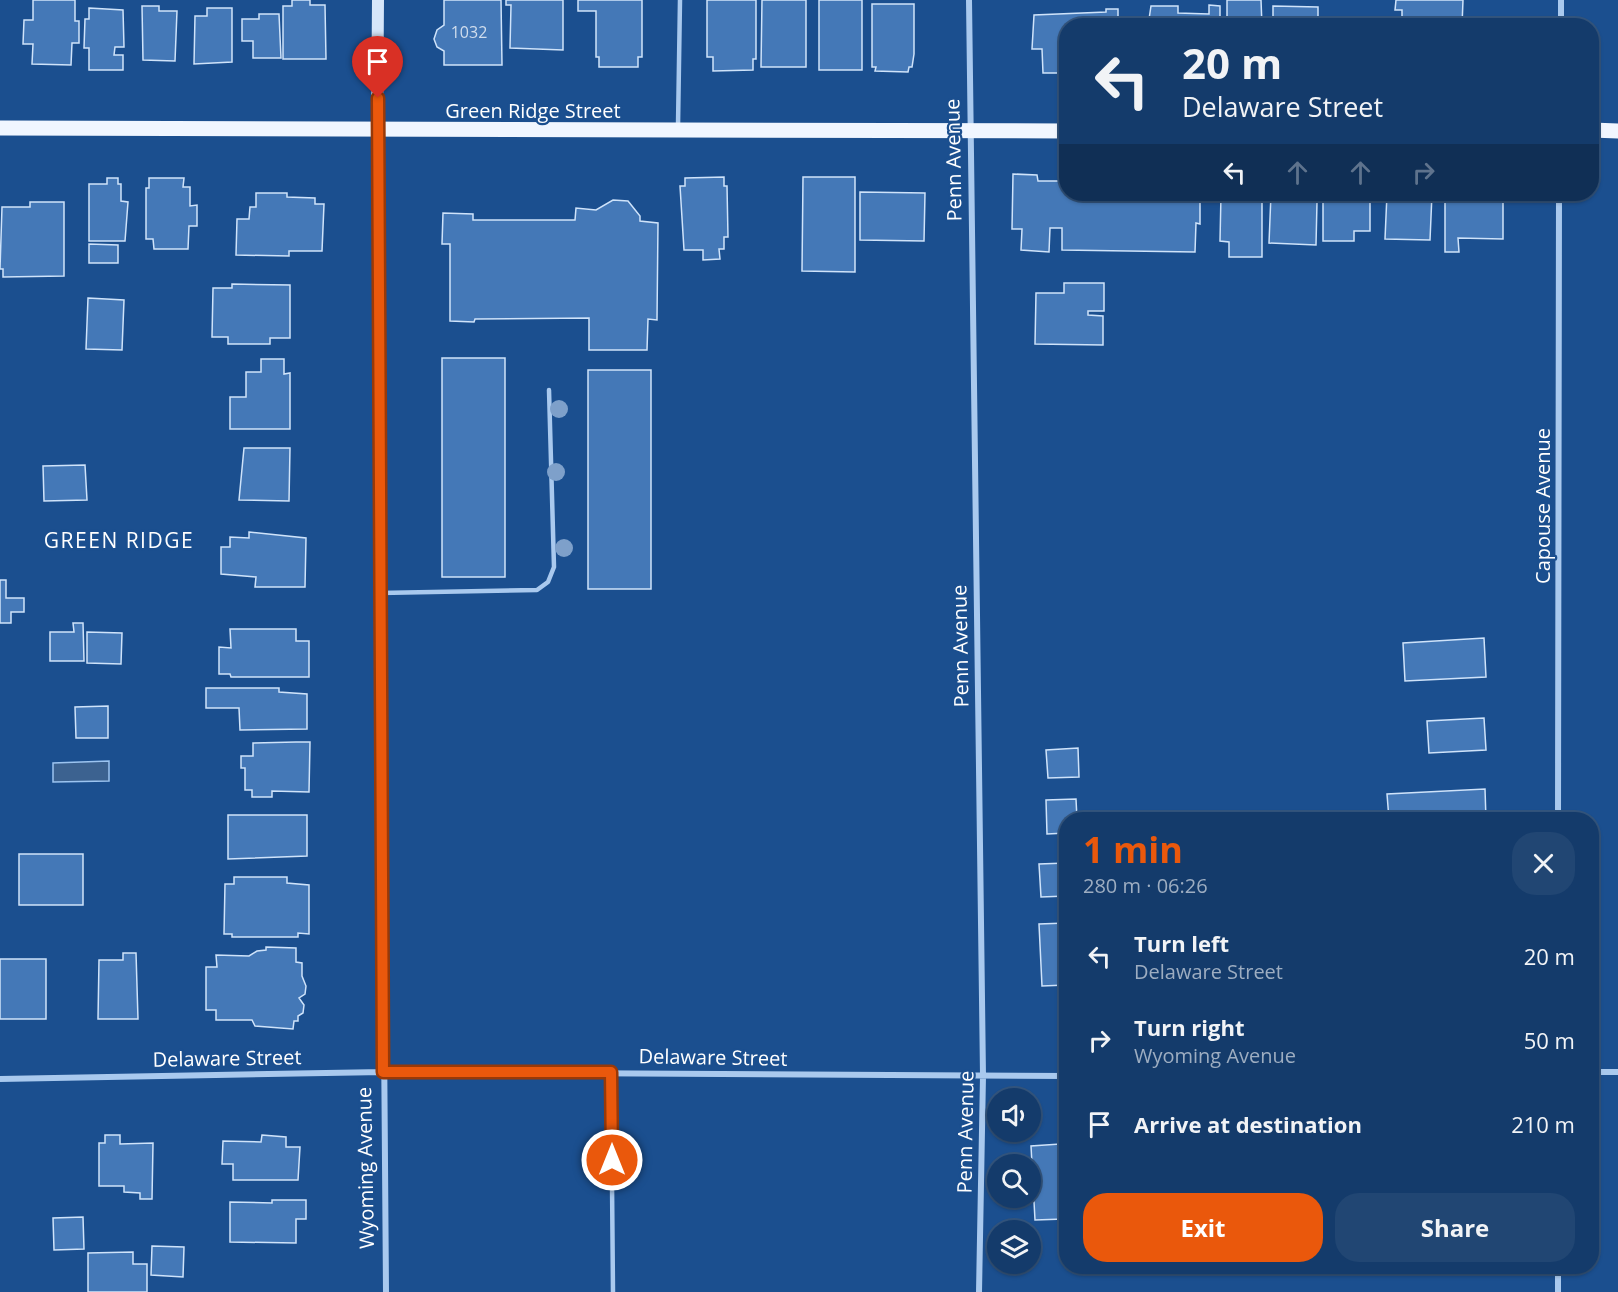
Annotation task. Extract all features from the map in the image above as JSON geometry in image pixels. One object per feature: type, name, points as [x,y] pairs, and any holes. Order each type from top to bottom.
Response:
[{"type":"main road","name":"Wyoming Avenue","points":[[377,131],[378,0]]},
{"type":"main road","name":"Green Ridge Street","points":[[0,128],[377,131],[1059,131]]},
{"type":"main road","points":[[1599,130],[1618,130]]},
{"type":"street","name":"Penn Avenue","points":[[969,0],[983,1076],[979,1292]]},
{"type":"street","points":[[1561,0],[1561,18]]},
{"type":"street","name":"Wyoming Avenue","points":[[377,131],[386,1292]]},
{"type":"street","name":"Capouse Avenue","points":[[1558,812],[1559,201]]},
{"type":"street","name":"Delaware Street","points":[[0,1079],[383,1072],[1059,1076]]},
{"type":"street","points":[[1599,1072],[1618,1072]]},
{"type":"street","points":[[1558,1274],[1558,1292]]},
{"type":"lane","points":[[678,130],[680,0]]},
{"type":"lane","points":[[380,593],[537,590],[548,582],[554,567],[549,390]]},
{"type":"lane","points":[[611,1072],[613,1292]]},
{"type":"water","points":[[109,761],[109,781],[53,782],[53,763]]},
{"type":"building","points":[[33,0],[75,0],[75,21],[79,21],[79,43],[72,43],[71,65],[32,64],[33,44],[23,44],[24,20],[33,20]]},
{"type":"building","points":[[292,0],[310,0],[310,5],[325,5],[326,59],[283,59],[283,6],[292,6]]},
{"type":"building","points":[[444,0],[501,0],[502,65],[444,65],[444,51],[437,47],[434,39],[437,30],[444,25]]},
{"type":"building","points":[[506,0],[563,0],[563,50],[510,48],[511,5],[506,5]]},
{"type":"building","points":[[578,0],[642,0],[642,57],[638,57],[638,67],[599,67],[599,57],[596,57],[596,11],[578,11]]},
{"type":"building","points":[[707,0],[756,0],[756,59],[753,59],[753,70],[713,71],[713,57],[707,57]]},
{"type":"building","points":[[762,0],[806,0],[806,67],[761,67]]},
{"type":"building","points":[[819,0],[862,0],[862,70],[819,70]]},
{"type":"building","points":[[1227,0],[1261,0],[1262,18],[1227,18]]},
{"type":"building","points":[[1396,0],[1463,0],[1462,18],[1402,18],[1402,10],[1395,10]]},
{"type":"building","points":[[872,4],[914,4],[914,54],[912,67],[909,67],[908,72],[875,71],[876,67],[872,67]]},
{"type":"building","points":[[1209,5],[1220,6],[1220,18],[1149,18],[1151,6],[1178,6],[1178,13],[1209,14]]},
{"type":"building","points":[[142,6],[159,6],[159,11],[177,11],[175,61],[143,60]]},
{"type":"building","points":[[1273,6],[1318,7],[1318,18],[1273,18]]},
{"type":"building","points":[[89,8],[123,10],[124,47],[115,47],[114,55],[123,55],[123,70],[89,70],[89,48],[84,48],[85,19],[89,19]]},
{"type":"building","points":[[207,8],[232,8],[232,62],[194,64],[195,16],[207,16]]},
{"type":"building","points":[[1106,9],[1118,9],[1118,18],[1059,18],[1059,89],[1058,73],[1043,73],[1042,49],[1032,49],[1034,15],[1106,12]]},
{"type":"building","points":[[259,14],[279,14],[281,58],[253,58],[253,41],[242,41],[242,19],[259,19]]},
{"type":"building","points":[[1013,174],[1037,175],[1038,181],[1059,181],[1059,201],[1200,201],[1200,224],[1196,223],[1195,252],[1062,250],[1062,228],[1050,228],[1049,252],[1021,250],[1022,229],[1012,229]]},
{"type":"building","points":[[724,177],[724,186],[727,186],[728,237],[724,237],[724,249],[719,249],[720,259],[703,260],[703,250],[684,250],[680,186],[685,186],[685,178]]},
{"type":"building","points":[[803,177],[855,177],[855,272],[802,271]]},
{"type":"building","points":[[107,178],[118,178],[118,184],[121,184],[121,201],[128,202],[125,241],[89,241],[89,184],[107,184]]},
{"type":"building","points":[[149,178],[184,178],[183,187],[190,187],[190,206],[197,205],[197,226],[189,226],[188,249],[154,249],[153,239],[146,239],[146,188],[149,188]]},
{"type":"building","points":[[860,192],[925,193],[924,241],[860,240]]},
{"type":"building","points":[[256,193],[287,193],[287,197],[315,198],[315,204],[324,204],[322,251],[289,251],[289,256],[236,255],[237,219],[249,219],[250,207],[256,207]]},
{"type":"building","points":[[613,200],[628,201],[640,216],[640,221],[658,223],[657,320],[648,319],[647,350],[589,350],[589,318],[450,321],[450,244],[442,244],[443,213],[473,214],[473,220],[575,220],[576,208],[596,210]]},
{"type":"building","points":[[1221,201],[1262,201],[1262,257],[1229,257],[1229,242],[1220,241]]},
{"type":"building","points":[[1271,201],[1317,202],[1316,245],[1269,243]]},
{"type":"building","points":[[1323,201],[1370,201],[1370,231],[1354,231],[1354,241],[1323,241]]},
{"type":"building","points":[[1387,201],[1432,201],[1430,240],[1385,239]]},
{"type":"building","points":[[1445,201],[1503,201],[1503,239],[1458,238],[1459,252],[1445,252]]},
{"type":"building","points":[[30,202],[64,202],[64,276],[3,277],[3,269],[0,269],[2,207],[30,207]]},
{"type":"building","points":[[89,244],[118,245],[118,263],[89,263]]},
{"type":"building","points":[[1064,283],[1104,283],[1104,311],[1088,311],[1088,315],[1103,316],[1103,345],[1035,344],[1036,293],[1064,293]]},
{"type":"building","points":[[232,284],[290,285],[290,338],[270,338],[270,344],[228,344],[228,337],[212,337],[213,288],[232,288]]},
{"type":"building","points":[[88,298],[124,300],[122,350],[86,349]]},
{"type":"building","points":[[442,358],[505,358],[505,577],[442,577]]},
{"type":"building","points":[[261,359],[284,359],[284,374],[290,373],[290,429],[230,429],[230,397],[246,397],[246,372],[261,372]]},
{"type":"building","points":[[588,370],[651,370],[651,589],[588,589]]},
{"type":"building","points":[[244,448],[290,448],[289,501],[239,500]]},
{"type":"building","points":[[85,465],[87,500],[44,501],[43,466]]},
{"type":"building","points":[[249,532],[306,538],[305,587],[255,587],[256,577],[221,574],[221,547],[230,547],[230,537],[249,538]]},
{"type":"building","points":[[0,580],[6,580],[6,598],[24,598],[24,612],[11,612],[11,623],[0,623]]},
{"type":"building","points":[[73,623],[83,623],[84,661],[50,661],[50,632],[74,632]]},
{"type":"building","points":[[230,629],[296,629],[296,641],[309,641],[309,677],[231,677],[230,674],[219,674],[219,647],[231,648]]},
{"type":"building","points":[[87,632],[122,633],[121,664],[87,663]]},
{"type":"building","points":[[1484,638],[1486,677],[1405,681],[1403,643]]},
{"type":"building","points":[[206,688],[279,688],[279,692],[307,694],[307,729],[240,730],[239,708],[206,708]]},
{"type":"building","points":[[108,706],[108,738],[76,738],[75,707]]},
{"type":"building","points":[[1484,718],[1486,750],[1429,753],[1427,721]]},
{"type":"building","points":[[310,742],[309,792],[272,791],[272,797],[252,797],[252,790],[245,790],[245,768],[241,768],[241,756],[253,756],[253,743]]},
{"type":"building","points":[[1078,748],[1079,777],[1048,778],[1046,750]]},
{"type":"building","points":[[1485,789],[1486,812],[1388,812],[1387,794]]},
{"type":"building","points":[[1076,799],[1077,812],[1059,812],[1059,833],[1047,834],[1046,800]]},
{"type":"building","points":[[228,815],[307,815],[307,856],[228,859]]},
{"type":"building","points":[[19,854],[83,854],[83,905],[19,905]]},
{"type":"building","points":[[1059,863],[1059,896],[1041,897],[1039,864]]},
{"type":"building","points":[[234,877],[287,877],[287,883],[309,885],[309,934],[298,933],[298,937],[232,937],[232,934],[224,934],[225,884],[234,884]]},
{"type":"building","points":[[1059,923],[1059,985],[1042,986],[1039,924]]},
{"type":"building","points":[[266,947],[296,948],[296,962],[302,963],[302,976],[306,986],[305,994],[299,998],[304,1005],[303,1013],[298,1016],[298,1021],[294,1021],[293,1029],[255,1026],[252,1020],[216,1020],[216,1010],[206,1010],[206,967],[217,967],[216,955],[249,956],[257,951],[266,950]]},
{"type":"building","points":[[123,953],[136,953],[138,1019],[98,1019],[99,960],[123,960]]},
{"type":"building","points":[[0,959],[46,959],[46,1019],[0,1019]]},
{"type":"building","points":[[105,1135],[120,1135],[120,1144],[153,1143],[152,1199],[140,1199],[140,1193],[124,1192],[124,1186],[99,1186],[99,1143],[105,1143]]},
{"type":"building","points":[[262,1135],[286,1137],[286,1147],[300,1147],[298,1180],[233,1180],[233,1164],[222,1164],[223,1141],[261,1142]]},
{"type":"building","points":[[1059,1144],[1059,1219],[1035,1220],[1034,1208],[1041,1208],[1041,1154],[1031,1154],[1031,1146]]},
{"type":"building","points":[[272,1200],[306,1200],[306,1219],[296,1219],[296,1243],[230,1242],[230,1202],[272,1203]]},
{"type":"building","points":[[83,1217],[84,1249],[54,1250],[53,1218]]},
{"type":"building","points":[[152,1246],[184,1247],[183,1277],[151,1275]]},
{"type":"building","points":[[133,1252],[133,1264],[147,1264],[147,1292],[88,1292],[88,1253]]},
{"type":"district","name":"GREEN RIDGE","points":[[119,540]]},
{"type":"route","points":[[378,98],[383,1072],[611,1072],[612,1160]]}]
